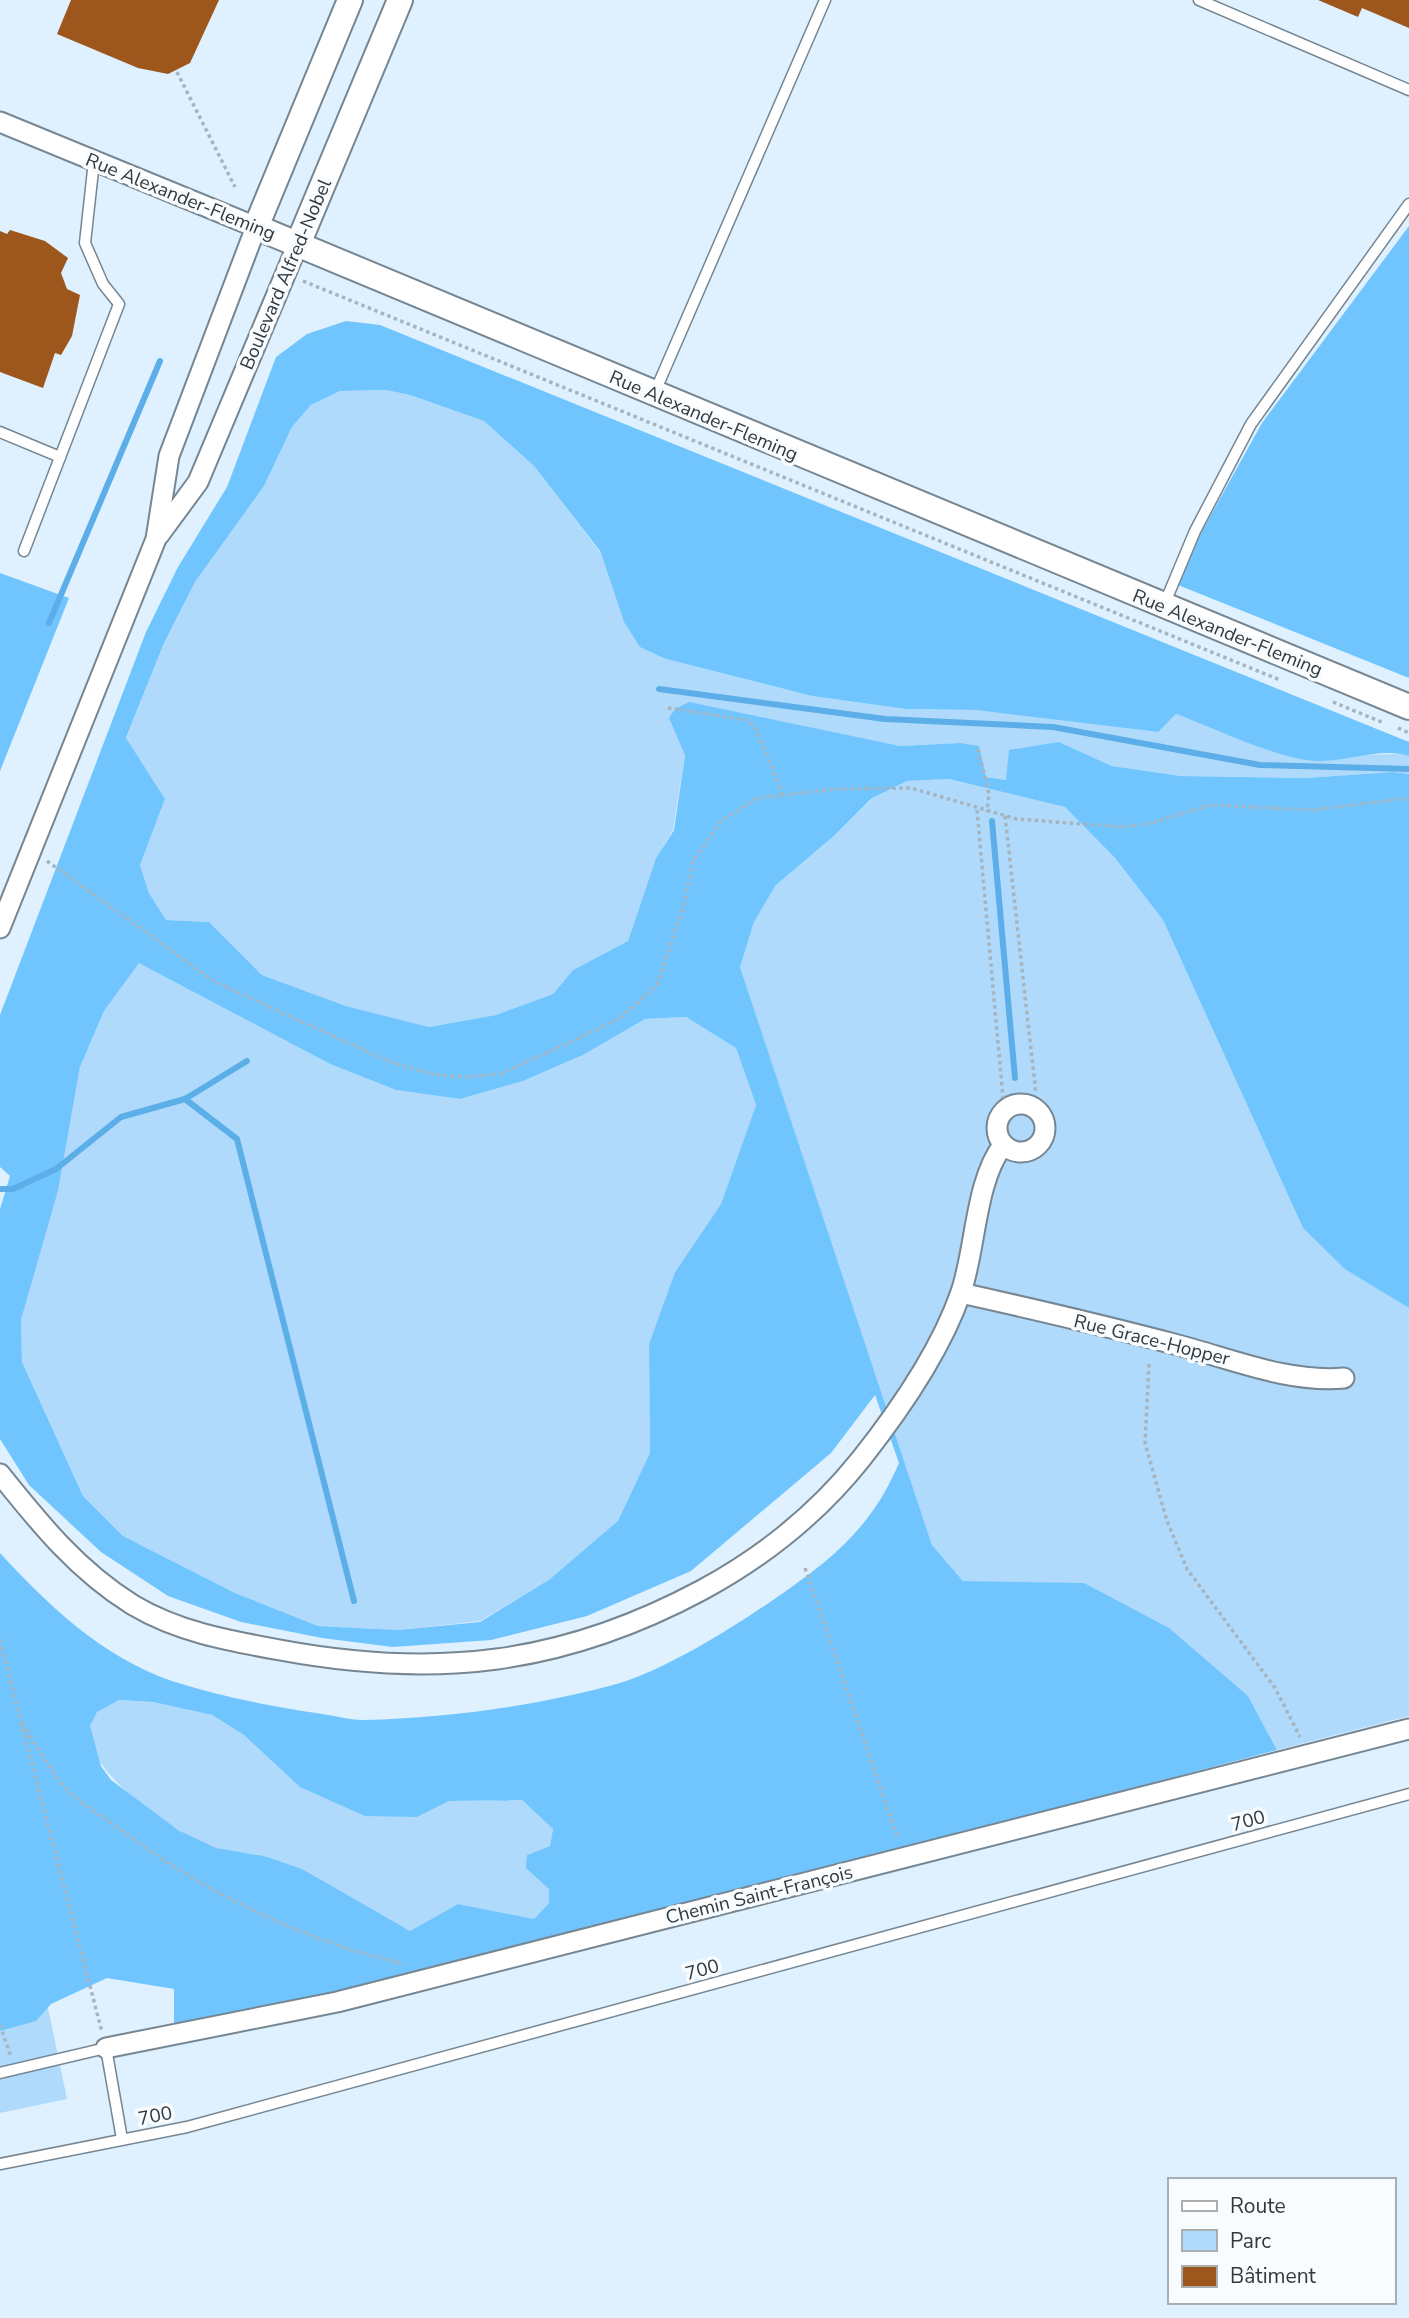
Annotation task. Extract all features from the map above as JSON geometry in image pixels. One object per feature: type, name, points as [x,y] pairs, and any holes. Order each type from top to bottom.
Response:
[{"type":"street","name":"Boulevard Alfred-Nobel","points":[[0,928],[156,539],[169,456],[256,227],[350,0]]},
{"type":"street","name":"Boulevard Alfred-Nobel","points":[[156,539],[198,482],[400,0]]},
{"type":"street","name":"Rue Alexander-Fleming","points":[[0,122],[1409,707]]},
{"type":"street","points":[[0,1475],[55,1542],[93,1578],[136,1606],[188,1630],[287,1651],[365,1662],[445,1665],[568,1647],[658,1614],[726,1577],[783,1538],[814,1511],[859,1462],[897,1410],[928,1360],[961,1293],[990,1170],[1003,1145]]},
{"type":"street","name":"Rue Grace-Hopper","points":[[961,1293],[1180,1345],[1288,1375],[1320,1380],[1344,1378]]},
{"type":"street","name":"Chemin Saint-François","points":[[106,2048],[337,2002],[1409,1729]]},
{"type":"lane","points":[[654,394],[825,0]]},
{"type":"lane","points":[[1199,0],[1409,89]]},
{"type":"lane","points":[[24,551],[119,304],[103,284],[85,243],[94,161]]},
{"type":"lane","points":[[1163,606],[1195,531],[1251,424],[1409,204]]},
{"type":"lane","points":[[0,432],[60,457]]},
{"type":"lane","name":"700","points":[[0,2164],[187,2127],[1409,1794]]},
{"type":"lane","points":[[0,2073],[106,2048],[122,2139]]},
{"type":"path","points":[[177,72],[235,187]]},
{"type":"path","name":"Rue Alexander-Fleming","points":[[296,278],[1280,680]]},
{"type":"path","name":"Rue Alexander-Fleming","points":[[1333,702],[1409,733]]},
{"type":"path","points":[[668,708],[747,720],[755,726],[783,795]]},
{"type":"path","points":[[978,749],[989,794],[987,812]]},
{"type":"path","points":[[32,849],[215,982],[390,1062],[436,1075],[466,1077],[500,1074],[581,1037],[621,1017],[657,985],[683,908],[693,861],[721,821],[757,798],[836,789],[911,788],[977,810],[1005,816],[1124,827],[1210,805],[1312,810],[1409,798]]},
{"type":"path","points":[[977,810],[1003,1098]]},
{"type":"path","points":[[1005,816],[1036,1094]]},
{"type":"path","points":[[1149,1364],[1145,1397],[1145,1443],[1152,1475],[1187,1569],[1275,1688],[1289,1710],[1307,1755]]},
{"type":"path","points":[[805,1568],[904,1857]]},
{"type":"path","points":[[0,1640],[106,2048]]},
{"type":"path","points":[[22,1724],[67,1790],[146,1850],[216,1891],[289,1924],[360,1954],[411,1965]]},
{"type":"path","points":[[0,2025],[15,2069]]},
{"type":"green space","points":[[386,390],[410,395],[484,421],[534,466],[600,552],[624,622],[666,659],[812,696],[906,709],[975,710],[1157,732],[1176,714],[1290,756],[1405,754],[1409,756],[1409,774],[1392,772],[1306,778],[1181,776],[1112,766],[1059,742],[1006,780],[986,777],[960,743],[900,746],[807,728],[670,718],[685,754],[673,830],[656,858],[628,941],[573,970],[553,994],[496,1015],[429,1027],[346,1006],[262,975],[209,922],[166,920],[149,893],[140,865],[165,799],[126,739],[164,643],[195,582],[264,486],[292,427],[311,405],[340,391]]},
{"type":"green space","points":[[949,779],[1065,807],[1115,858],[1163,920],[1303,1228],[1409,1308],[1409,1716],[1277,1750],[1248,1696],[1015,1585],[963,1581],[932,1545],[740,967],[754,922],[776,885],[835,835],[872,799],[907,781]]},
{"type":"green space","points":[[139,962],[330,1064],[396,1090],[460,1099],[523,1081],[583,1055],[645,1019],[686,1017],[736,1048],[756,1105],[721,1204],[675,1272],[649,1344],[650,1453],[618,1522],[550,1579],[480,1621],[398,1630],[318,1626],[235,1593],[123,1536],[83,1496],[22,1362],[21,1320],[58,1191],[80,1067],[104,1011]]},
{"type":"green space","points":[[119,1700],[153,1702],[212,1715],[244,1735],[273,1759],[417,1817],[449,1801],[522,1800],[553,1829],[550,1846],[527,1855],[549,1889],[549,1903],[534,1919],[458,1904],[410,1931],[268,1858],[222,1850],[198,1841],[153,1813],[129,1794],[109,1774],[95,1753],[90,1732],[96,1713]]},
{"type":"green space","points":[[0,1779],[67,2099],[0,2113]]},
{"type":"shaded area","points":[[1409,226],[1409,678],[1173,583],[1262,423]]},
{"type":"shaded area","points":[[346,321],[380,325],[1409,742],[1409,756],[1387,753],[1329,761],[1302,759],[1266,749],[1176,714],[1158,732],[975,710],[906,709],[812,696],[666,659],[640,647],[624,622],[600,551],[534,466],[484,421],[410,395],[386,390],[340,391],[311,405],[292,427],[264,486],[195,582],[164,643],[126,738],[165,799],[140,865],[149,893],[166,920],[209,922],[262,975],[346,1006],[429,1027],[496,1015],[553,994],[573,970],[628,941],[656,858],[674,830],[685,755],[669,718],[675,709],[689,702],[900,746],[960,743],[979,746],[986,777],[1006,780],[1009,750],[1059,742],[1112,766],[1181,776],[1306,778],[1392,772],[1409,774],[1409,1308],[1345,1269],[1303,1228],[1163,920],[1115,858],[1065,807],[949,779],[907,781],[871,799],[835,835],[776,885],[754,922],[740,967],[932,1545],[963,1581],[1084,1583],[1169,1628],[1248,1696],[1277,1750],[174,2041],[174,1989],[107,1978],[51,2004],[36,2021],[0,2031],[0,1553],[78,1628],[122,1658],[172,1681],[244,1700],[352,1719],[396,1719],[460,1713],[557,1698],[620,1683],[658,1668],[699,1647],[773,1600],[831,1556],[876,1507],[899,1463],[875,1395],[831,1453],[691,1571],[587,1616],[491,1640],[393,1647],[322,1638],[241,1622],[168,1596],[101,1552],[29,1485],[0,1439],[0,1209],[10,1176],[0,1167],[0,1015],[146,632],[178,567],[227,487],[276,357],[307,334]],"holes":[[[139,963],[330,1064],[396,1090],[460,1099],[523,1081],[583,1055],[645,1019],[686,1017],[736,1048],[756,1105],[721,1204],[675,1272],[649,1344],[650,1453],[618,1521],[550,1579],[480,1622],[398,1630],[318,1626],[235,1593],[123,1536],[83,1496],[22,1362],[21,1320],[58,1191],[80,1067],[104,1011]],[[119,1700],[153,1702],[212,1715],[244,1735],[300,1787],[365,1816],[417,1817],[449,1801],[522,1800],[553,1829],[550,1846],[527,1855],[526,1868],[549,1889],[549,1903],[534,1919],[458,1904],[410,1931],[302,1869],[264,1856],[216,1848],[178,1830],[111,1780],[101,1766],[90,1726],[97,1712]]]},
{"type":"shaded area","points":[[0,573],[69,598],[0,771]]},
{"type":"building","points":[[71,0],[219,0],[190,63],[168,74],[138,68],[57,34]]},
{"type":"building","points":[[1318,0],[1409,0],[1409,28],[1362,8],[1358,17]]},
{"type":"building","points":[[10,230],[45,241],[68,258],[61,273],[67,289],[80,295],[72,336],[61,355],[55,353],[43,388],[0,372],[0,231],[7,234]]},
{"type":"waterway","points":[[49,623],[160,361]]},
{"type":"waterway","points":[[659,689],[885,719],[1053,727],[1260,765],[1409,769]]},
{"type":"waterway","points":[[992,821],[1015,1078]]},
{"type":"waterway","points":[[0,1189],[13,1189],[56,1169],[121,1117],[185,1099],[247,1061]]},
{"type":"waterway","points":[[185,1099],[237,1139],[354,1601]]}]
